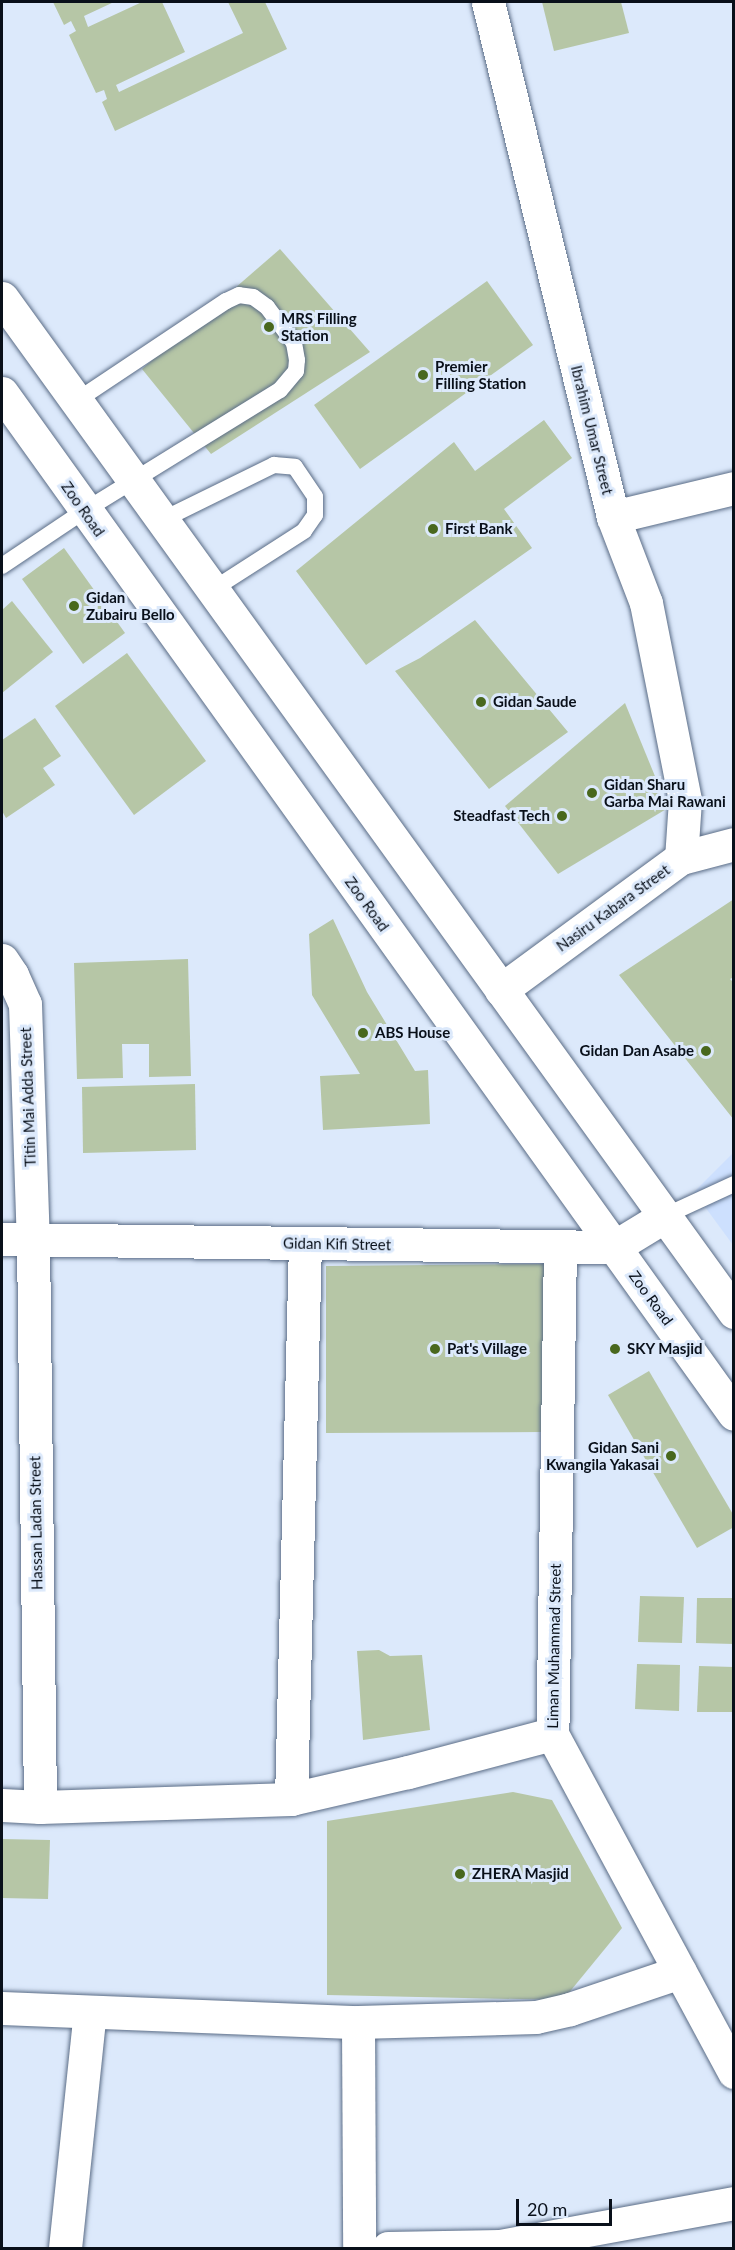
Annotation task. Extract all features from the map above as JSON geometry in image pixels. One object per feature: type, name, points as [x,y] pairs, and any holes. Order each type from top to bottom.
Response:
[{"type":"street","name":"Ibrahim Umar Street","points":[[488,2],[613,517],[646,603],[685,800],[681,858]]},
{"type":"street","points":[[2,298],[734,1312]]},
{"type":"street","name":"Zoo Road","points":[[2,393],[84,511],[734,1413]]},
{"type":"street","points":[[613,517],[734,488]]},
{"type":"street","name":"Nasiru Kabara Street","points":[[501,990],[681,858],[734,844]]},
{"type":"street","name":"Titin Mai Adda Street","points":[[2,960],[12,975],[25,1004],[17,1240]]},
{"type":"street","points":[[614,1247],[665,1216]]},
{"type":"street","name":"Gidan Kifi Street","points":[[17,1240],[614,1247]]},
{"type":"street","name":"Hassan Ladan Street","points":[[17,1240],[40,1807]]},
{"type":"street","points":[[291,1799],[305,1244]]},
{"type":"street","name":"Liman Muhammad Street","points":[[560,1246],[552,1734],[734,2072]]},
{"type":"street","points":[[2,1805],[40,1807],[291,1799],[408,1772],[552,1734]]},
{"type":"street","points":[[2,2008],[358,2022],[536,2017],[570,2009],[680,1972]]},
{"type":"street","points":[[65,2248],[90,2012]]},
{"type":"street","points":[[358,2022],[359,2248]]},
{"type":"street","points":[[388,2248],[500,2247],[734,2203]]},
{"type":"lane","points":[[2,566],[84,511],[280,390],[296,371],[294,343],[267,307],[253,297],[239,295],[226,301],[76,401]]},
{"type":"lane","points":[[162,520],[274,465],[295,467],[315,497],[315,515],[304,531],[212,590]]},
{"type":"lane","points":[[665,1216],[734,1184]]},
{"type":"shaded area","points":[[733,1153],[733,1245],[694,1192]]},
{"type":"building","points":[[53,2],[114,2],[84,16],[88,27],[142,2],[162,2],[185,52],[116,85],[119,92],[243,33],[228,2],[265,2],[287,49],[115,131],[102,102],[107,99],[104,90],[96,93],[69,35],[76,31],[71,21],[64,25]]},
{"type":"building","points":[[542,2],[621,2],[629,33],[554,51]]},
{"type":"building","name":"MRS Filling Station","points":[[280,249],[370,352],[211,454],[142,369]]},
{"type":"building","name":"Premier Filling Station","points":[[487,281],[533,345],[360,469],[314,405]]},
{"type":"building","name":"First Bank","points":[[544,420],[572,458],[504,509],[532,548],[366,665],[296,571],[454,442],[475,471]]},
{"type":"building","name":"Gidan Zubairu Bello","points":[[64,548],[125,633],[83,664],[22,579]]},
{"type":"building","points":[[12,601],[53,652],[2,693],[2,610]]},
{"type":"building","name":"Gidan Saude","points":[[475,620],[568,732],[489,789],[395,671],[420,658]]},
{"type":"building","points":[[127,653],[206,761],[134,815],[55,706]]},
{"type":"building","name":"Gidan Sharu Garba Mai Rawani","points":[[625,703],[668,808],[558,874],[505,806]]},
{"type":"building","points":[[35,718],[61,756],[43,768],[55,785],[6,818],[2,811],[2,740]]},
{"type":"building","name":"Gidan Dan Asabe","points":[[734,899],[734,977],[730,979],[734,983],[734,1120],[619,975]]},
{"type":"building","name":"ABS House","points":[[333,919],[367,992],[415,1071],[428,1070],[430,1124],[323,1130],[320,1076],[360,1074],[312,995],[309,934]]},
{"type":"building","points":[[188,959],[191,1076],[149,1077],[149,1044],[122,1044],[123,1078],[77,1079],[74,963]]},
{"type":"building","points":[[195,1084],[196,1150],[83,1153],[82,1087]]},
{"type":"building","name":"Pat's Village","points":[[548,1264],[542,1432],[326,1433],[326,1266]]},
{"type":"building","name":"Gidan Sani Kwangila Yakasai","points":[[649,1371],[734,1516],[734,1527],[697,1548],[608,1395]]},
{"type":"building","points":[[640,1596],[684,1597],[682,1643],[638,1642]]},
{"type":"building","points":[[697,1598],[734,1598],[734,1644],[696,1643]]},
{"type":"building","points":[[379,1650],[390,1656],[422,1655],[430,1730],[363,1740],[357,1651]]},
{"type":"building","points":[[637,1664],[680,1665],[679,1711],[635,1709]]},
{"type":"building","points":[[699,1666],[734,1667],[734,1712],[697,1712]]},
{"type":"building","name":"ZHERA Masjid","points":[[513,1792],[552,1800],[622,1928],[563,2000],[327,1995],[327,1821]]},
{"type":"building","points":[[2,1839],[50,1840],[48,1899],[2,1898]]},
{"type":"place","name":"MRS Filling Station","points":[[269,327]]},
{"type":"place","name":"Premier Filling Station","points":[[423,375]]},
{"type":"place","name":"First Bank","points":[[433,529]]},
{"type":"place","name":"Gidan Zubairu Bello","points":[[74,606]]},
{"type":"place","name":"Gidan Saude","points":[[481,702]]},
{"type":"place","name":"Gidan Sharu Garba Mai Rawani","points":[[592,793]]},
{"type":"place","name":"Steadfast Tech","points":[[562,816]]},
{"type":"place","name":"ABS House","points":[[363,1033]]},
{"type":"place","name":"Gidan Dan Asabe","points":[[706,1051]]},
{"type":"place","name":"Pat's Village","points":[[435,1349]]},
{"type":"place","name":"SKY Masjid","points":[[615,1349]]},
{"type":"place","name":"Gidan Sani Kwangila Yakasai","points":[[671,1456]]},
{"type":"place","name":"ZHERA Masjid","points":[[460,1874]]}]
